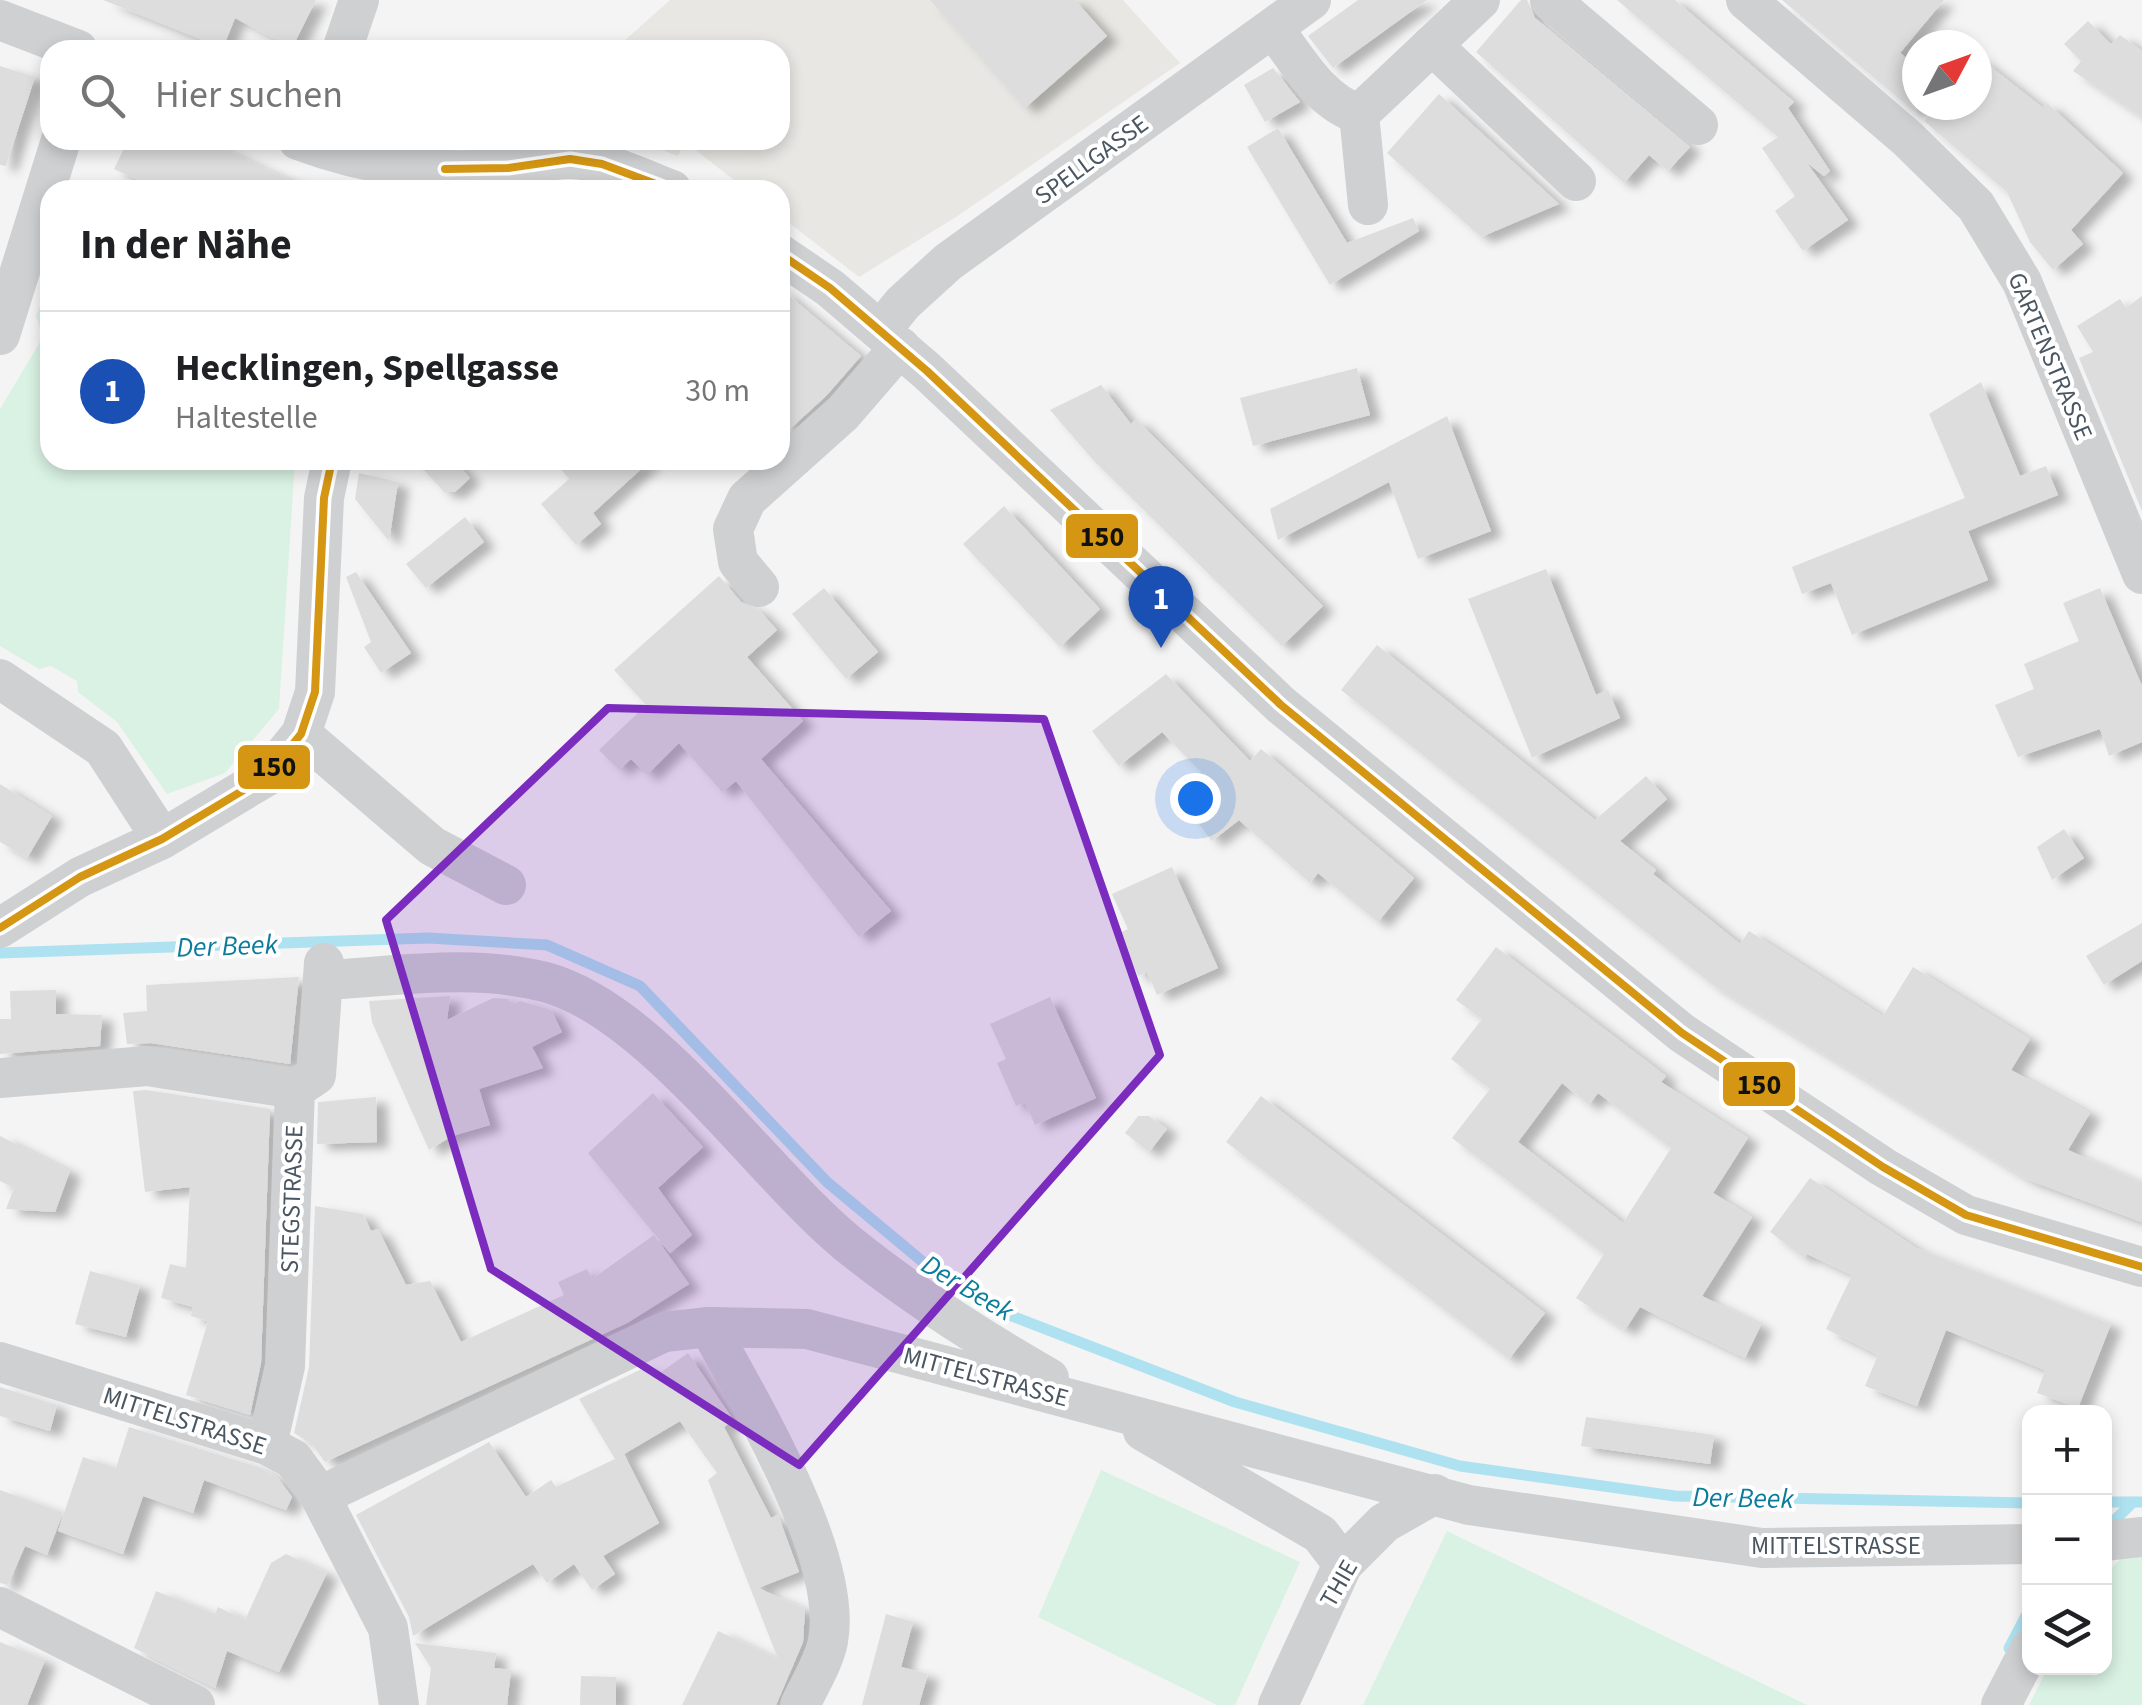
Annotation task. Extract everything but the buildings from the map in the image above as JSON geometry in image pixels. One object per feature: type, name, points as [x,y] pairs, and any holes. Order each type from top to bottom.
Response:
[{"type":"street","points":[[345,40],[359,0]]},
{"type":"street","name":"SPELLGASSE","points":[[790,461],[843,414],[891,339],[903,303],[948,262],[1311,0]]},
{"type":"street","points":[[1359,114],[1480,0]]},
{"type":"street","points":[[1550,0],[1698,125]]},
{"type":"street","name":"GARTENSTRASSE","points":[[1746,0],[1908,140],[1976,206],[2022,282],[2142,574]]},
{"type":"street","points":[[0,20],[52,40]]},
{"type":"street","points":[[1273,28],[1322,90],[1341,108],[1359,114]]},
{"type":"street","points":[[1432,45],[1576,181]]},
{"type":"street","points":[[1359,114],[1368,205]]},
{"type":"street","points":[[52,180],[59,150]]},
{"type":"street","points":[[328,150],[372,165],[442,180],[570,159],[602,164],[645,180]]},
{"type":"street","points":[[0,335],[40,227]]},
{"type":"street","points":[[790,262],[891,339],[1281,705],[1682,1033],[1884,1167],[1966,1215],[2142,1267]]},
{"type":"street","points":[[3,923],[80,877],[162,839],[267,776],[301,734],[315,692],[324,498],[330,470]]},
{"type":"street","name":"SPELLGASSE","points":[[759,587],[738,562],[733,529],[748,498],[780,470]]},
{"type":"street","points":[[0,680],[103,748],[162,839]]},
{"type":"street","points":[[301,734],[432,846],[506,885]]},
{"type":"street","name":"STEGSTRASSE","points":[[268,1445],[285,1366],[295,1089],[316,1075],[325,971],[481,972],[548,983],[618,1018],[846,1242],[986,1342],[1097,1405]]},
{"type":"street","points":[[0,1078],[147,1066],[295,1089]]},
{"type":"street","points":[[709,1327],[794,1486],[828,1593],[828,1642],[800,1705]]},
{"type":"street","name":"MITTELSTRASSE","points":[[0,1362],[268,1445],[292,1459],[320,1496],[664,1332],[709,1327],[807,1329],[1469,1504],[1762,1548],[2022,1544]]},
{"type":"street","points":[[1097,1405],[1320,1534],[1343,1564]]},
{"type":"street","name":"THIE","points":[[1278,1705],[1343,1564],[1384,1523],[1435,1494]]},
{"type":"street","points":[[320,1496],[388,1628],[399,1705]]},
{"type":"street","points":[[2112,1540],[2142,1537]]},
{"type":"street","points":[[0,1608],[196,1705]]},
{"type":"street","points":[[2001,1705],[2022,1664]]},
{"type":"highlighted area","points":[[608,708],[1044,719],[1160,1055],[799,1465],[491,1269],[386,920]]},
{"type":"shaded area","points":[[670,0],[1123,0],[1180,63],[956,217],[859,277],[790,224],[790,180],[734,180],[695,150],[790,150],[790,40],[625,40]]},
{"type":"green space","points":[[40,342],[40,470],[294,470],[279,709],[225,773],[167,794],[117,722],[78,692],[77,681],[51,666],[39,669],[0,646],[0,409]]},
{"type":"green space","points":[[1101,1470],[1300,1562],[1235,1705],[1217,1705],[1038,1617]]},
{"type":"green space","points":[[1447,1531],[1807,1705],[1363,1705]]},
{"type":"green space","points":[[2142,1554],[2142,1705],[2029,1705],[2044,1675],[2112,1675],[2112,1568],[2121,1558]]},
{"type":"waterway","name":"Der Beek","points":[[0,953],[428,938],[547,945],[640,986],[827,1182],[923,1262],[1004,1313],[1235,1402],[1460,1466],[1675,1496],[2022,1503]]},
{"type":"waterway","name":"Der Beek","points":[[2112,1502],[2142,1502]]},
{"type":"waterway","points":[[2112,1523],[2133,1502]]},
{"type":"waterway","points":[[2009,1648],[2022,1623]]},
{"type":"transit line","name":"150","points":[[445,169],[508,168],[570,159],[602,164],[645,180]]},
{"type":"transit line","name":"150","points":[[790,261],[830,288],[927,371],[1281,705],[1682,1033],[1883,1167],[1966,1215],[2142,1267]]},
{"type":"transit line","name":"150","points":[[0,928],[80,877],[162,839],[267,776],[301,734],[315,692],[324,498],[330,470]]},
{"type":"place","name":"Hecklingen, Spellgasse","points":[[1161,648]]}]
